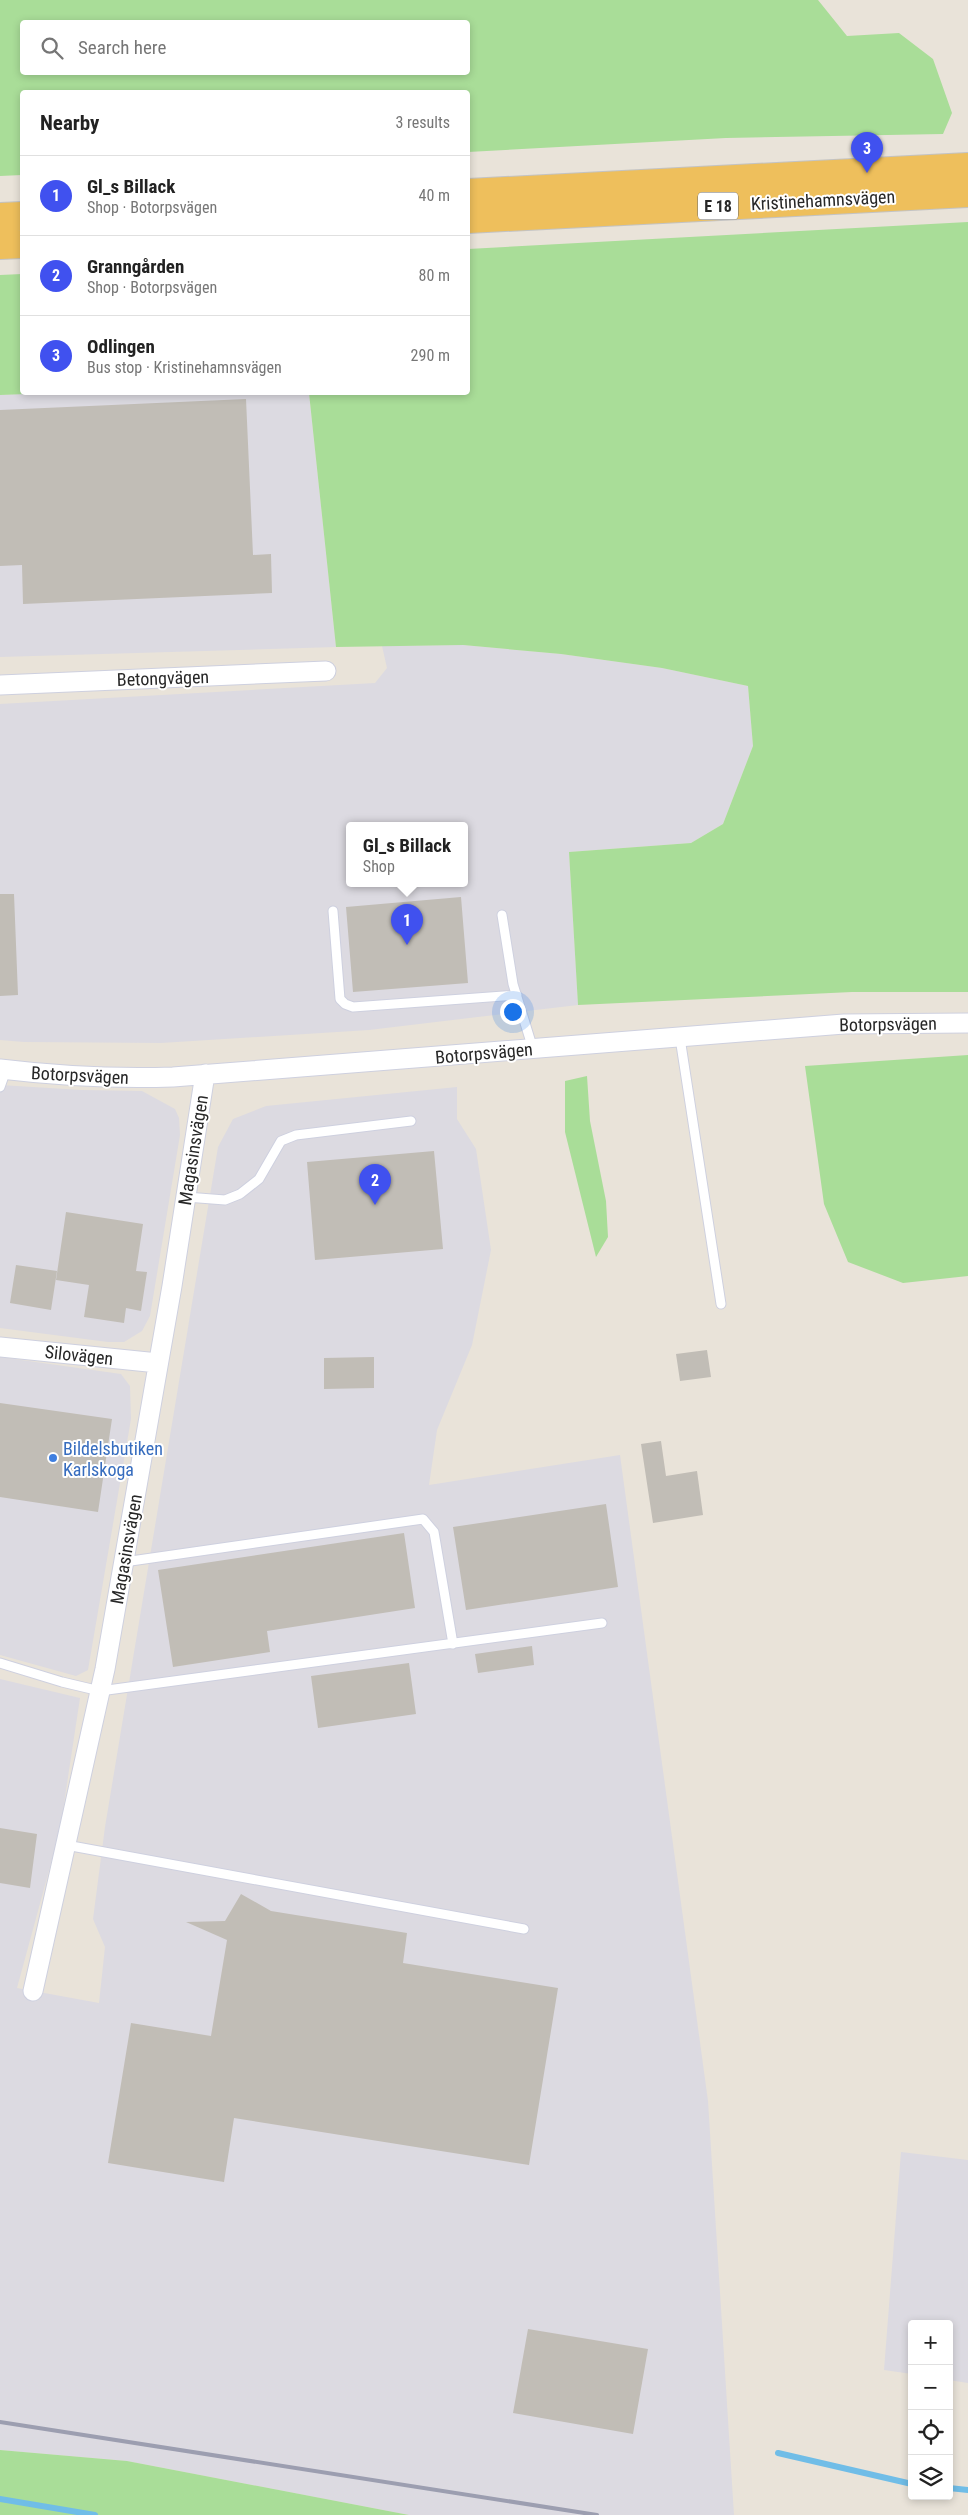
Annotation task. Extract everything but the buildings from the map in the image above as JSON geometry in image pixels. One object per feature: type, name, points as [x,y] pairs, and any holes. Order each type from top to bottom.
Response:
[{"type":"highway","name":"Kristinehamnsvägen","points":[[470,193],[968,167]]},
{"type":"highway","name":"Kristinehamnsvägen","points":[[470,219],[968,193]]},
{"type":"highway","points":[[0,217],[20,216]]},
{"type":"highway","points":[[0,245],[20,244]]},
{"type":"street","name":"Betongvägen","points":[[0,685],[326,671]]},
{"type":"street","name":"Botorpsvägen","points":[[3,1069],[59,1076],[114,1079],[533,1050],[844,1024],[968,1023]]},
{"type":"street","name":"Magasinsvägen","points":[[34,1992],[100,1691],[158,1363],[205,1074]]},
{"type":"street","name":"Silovägen","points":[[0,1347],[158,1363]]},
{"type":"lane","points":[[333,912],[340,999],[345,1004],[353,1007],[517,994]]},
{"type":"lane","points":[[502,915],[517,994],[533,1050]]},
{"type":"lane","points":[[680,1038],[721,1304]]},
{"type":"lane","points":[[0,1088],[3,1069]]},
{"type":"lane","points":[[186,1197],[224,1200],[240,1194],[258,1179],[281,1141],[296,1135],[411,1121]]},
{"type":"lane","points":[[124,1562],[423,1519],[434,1532],[453,1644]]},
{"type":"lane","points":[[0,1663],[62,1682],[100,1691],[453,1644],[602,1622]]},
{"type":"lane","points":[[66,1845],[524,1929]]},
{"type":"shaded area","points":[[0,395],[309,395],[336,647],[0,657]]},
{"type":"shaded area","points":[[463,645],[561,654],[662,668],[748,686],[753,746],[723,824],[691,843],[569,852],[578,1005],[369,1030],[161,1043],[24,1042],[0,1040],[0,704],[375,683],[387,668],[382,646]]},
{"type":"shaded area","points":[[0,1085],[82,1090],[142,1091],[175,1109],[179,1118],[180,1135],[150,1316],[142,1331],[124,1342],[108,1342],[0,1328]]},
{"type":"shaded area","points":[[457,1087],[457,1119],[476,1149],[491,1250],[472,1345],[437,1430],[429,1485],[620,1455],[708,2101],[734,2515],[409,2515],[127,2461],[0,2450],[0,1679],[80,1698],[60,1830],[17,1988],[99,2003],[105,1947],[93,1919],[105,1827],[218,1147],[233,1119],[266,1106]]},
{"type":"shaded area","points":[[0,1357],[121,1374],[130,1386],[131,1419],[88,1670],[76,1676],[0,1655]]},
{"type":"shaded area","points":[[901,2152],[968,2160],[968,2383],[953,2381],[953,2320],[908,2320],[908,2373],[884,2370]]},
{"type":"green space","points":[[0,0],[818,0],[847,36],[899,33],[933,59],[952,113],[943,134],[726,138],[470,152],[470,90],[20,90],[20,175],[0,176]]},
{"type":"green space","points":[[968,222],[968,992],[852,992],[578,1005],[569,852],[691,843],[723,824],[753,746],[748,686],[662,668],[561,654],[463,645],[336,647],[309,395],[470,395],[470,249]]},
{"type":"green space","points":[[20,274],[20,394],[0,395],[0,275]]},
{"type":"green space","points":[[968,1055],[968,1276],[903,1283],[848,1262],[824,1204],[805,1066]]},
{"type":"green space","points":[[587,1076],[590,1121],[606,1201],[608,1237],[596,1257],[565,1132],[565,1081]]},
{"type":"green space","points":[[0,2450],[127,2461],[409,2515],[0,2515]]},
{"type":"waterway","points":[[778,2453],[908,2483]]},
{"type":"waterway","points":[[953,2488],[968,2490]]},
{"type":"waterway","points":[[0,2499],[95,2515]]},
{"type":"railway","points":[[0,2422],[597,2515]]},
{"type":"place","name":"Odlingen","points":[[867,173]]},
{"type":"place","name":"Gl_s Billack","points":[[407,945]]},
{"type":"place","name":"Granngården","points":[[375,1205]]},
{"type":"place","name":"Bildelsbutiken Karlskoga","points":[[53,1458]]}]
